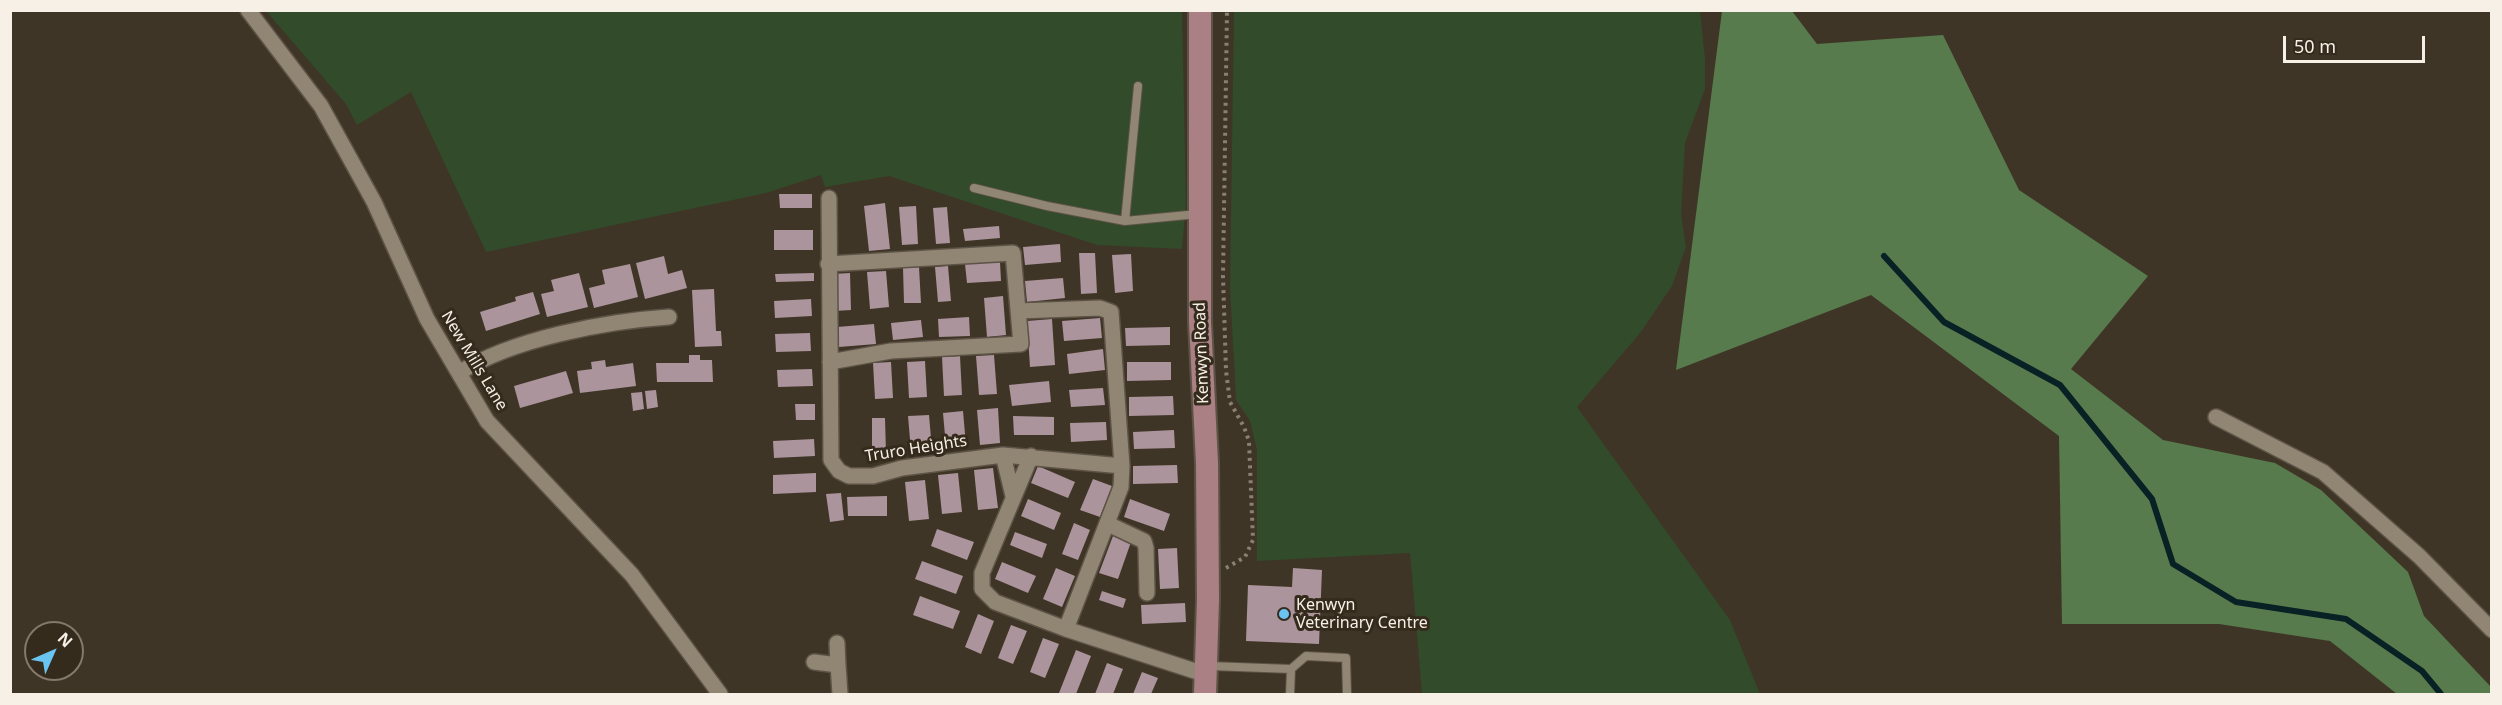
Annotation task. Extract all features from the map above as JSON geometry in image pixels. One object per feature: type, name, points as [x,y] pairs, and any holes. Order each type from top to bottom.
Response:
[{"type":"main road","name":"Kenwyn Road","points":[[1200,10],[1200,322],[1207,463],[1206,678]]},
{"type":"street","name":"New Mills Lane","points":[[248,10],[321,106],[374,202],[427,319],[487,421],[632,574],[720,694]]},
{"type":"street","name":"Truro Heights","points":[[829,198],[831,460],[839,471],[849,476],[873,476],[902,468],[1003,455],[1122,466]]},
{"type":"street","points":[[828,264],[1013,253],[1021,344],[891,351],[830,362]]},
{"type":"street","points":[[1018,311],[1100,308],[1111,312],[1122,466],[1121,487],[1066,629]]},
{"type":"street","points":[[459,373],[477,361],[536,341],[643,319],[669,317]]},
{"type":"street","points":[[2216,417],[2323,472],[2419,556],[2492,630]]},
{"type":"street","points":[[1003,455],[1013,496]]},
{"type":"street","points":[[1031,456],[982,573],[982,589],[995,602],[1206,678]]},
{"type":"street","points":[[1108,524],[1144,541],[1147,593]]},
{"type":"street","points":[[837,642],[840,694]]},
{"type":"street","points":[[814,662],[838,665]]},
{"type":"lane","points":[[1125,221],[1138,86]]},
{"type":"lane","points":[[974,188],[1047,206],[1125,221],[1199,214]]},
{"type":"lane","points":[[1206,678],[1291,669],[1306,656],[1346,658],[1347,694]]},
{"type":"lane","points":[[1290,694],[1291,669]]},
{"type":"path","points":[[1207,570],[1232,566],[1245,557],[1252,540],[1249,441],[1230,402],[1226,371],[1223,276],[1227,10]]},
{"type":"green space","points":[[266,11],[1182,11],[1186,203],[1182,249],[1097,245],[889,176],[825,187],[821,175],[766,193],[486,252],[411,92],[357,125],[346,104]]},
{"type":"green space","points":[[1234,11],[1700,11],[1705,59],[1705,89],[1685,143],[1681,215],[1686,247],[1672,286],[1641,332],[1577,407],[1730,620],[1760,694],[1422,694],[1410,553],[1257,561],[1257,450],[1250,421],[1236,400],[1230,287]]},
{"type":"green space","points":[[1722,11],[1792,11],[1817,44],[1943,35],[2019,190],[2148,276],[2071,369],[2163,440],[2275,463],[2321,490],[2408,572],[2424,616],[2491,687],[2491,694],[2397,694],[2330,641],[2219,624],[2062,624],[2059,436],[1871,295],[1676,370]]},
{"type":"building","points":[[779,194],[812,194],[812,208],[780,208]]},
{"type":"building","points":[[885,203],[890,249],[869,251],[864,206]]},
{"type":"building","points":[[916,206],[918,244],[902,245],[899,207]]},
{"type":"building","points":[[947,207],[950,243],[936,244],[933,208]]},
{"type":"building","points":[[999,226],[1000,238],[965,241],[963,229]]},
{"type":"building","points":[[774,230],[813,230],[813,250],[774,250]]},
{"type":"building","points":[[1060,244],[1061,262],[1025,265],[1023,247]]},
{"type":"building","points":[[1079,253],[1095,253],[1097,293],[1081,294]]},
{"type":"building","points":[[1131,254],[1133,291],[1115,293],[1112,255]]},
{"type":"building","points":[[664,256],[668,274],[682,270],[687,288],[645,299],[636,263]]},
{"type":"building","points":[[1000,262],[1001,281],[967,283],[965,264]]},
{"type":"building","points":[[630,264],[638,297],[594,308],[589,288],[605,284],[602,270]]},
{"type":"building","points":[[948,266],[951,301],[938,302],[935,267]]},
{"type":"building","points":[[919,267],[921,303],[904,303],[903,268]]},
{"type":"building","points":[[886,271],[889,307],[870,309],[867,272]]},
{"type":"building","points":[[579,273],[588,307],[547,317],[541,294],[554,291],[551,280]]},
{"type":"building","points":[[814,273],[814,281],[776,282],[775,274]]},
{"type":"building","points":[[850,273],[851,310],[834,311],[832,274]]},
{"type":"building","points":[[1063,278],[1065,298],[1027,302],[1025,281]]},
{"type":"building","points":[[714,289],[716,331],[721,331],[722,346],[695,347],[692,290]]},
{"type":"building","points":[[533,292],[540,314],[486,331],[480,312],[516,301],[515,297]]},
{"type":"building","points":[[1003,296],[1006,335],[987,337],[984,298]]},
{"type":"building","points":[[811,299],[812,316],[775,318],[774,301]]},
{"type":"building","points":[[969,317],[970,336],[939,337],[938,319]]},
{"type":"building","points":[[1100,318],[1102,338],[1064,341],[1062,321]]},
{"type":"building","points":[[1052,319],[1055,365],[1030,367],[1027,321]]},
{"type":"building","points":[[921,320],[923,337],[893,340],[891,323]]},
{"type":"building","points":[[874,324],[876,344],[839,347],[837,327]]},
{"type":"building","points":[[1170,327],[1170,345],[1126,346],[1125,328]]},
{"type":"building","points":[[810,333],[811,351],[776,352],[775,334]]},
{"type":"building","points":[[1103,349],[1105,370],[1069,374],[1067,354]]},
{"type":"building","points":[[689,355],[700,355],[700,360],[712,360],[713,382],[657,382],[656,363],[689,363]]},
{"type":"building","points":[[994,355],[997,394],[979,395],[976,356]]},
{"type":"building","points":[[960,356],[962,395],[944,396],[942,357]]},
{"type":"building","points":[[605,360],[606,367],[633,363],[636,386],[580,393],[577,371],[592,369],[591,362]]},
{"type":"building","points":[[925,361],[927,397],[909,398],[907,362]]},
{"type":"building","points":[[891,362],[893,398],[875,399],[873,363]]},
{"type":"building","points":[[1127,362],[1171,362],[1171,380],[1127,381]]},
{"type":"building","points":[[812,369],[813,386],[778,387],[777,370]]},
{"type":"building","points":[[566,371],[573,393],[520,408],[514,386]]},
{"type":"building","points":[[1049,381],[1051,402],[1012,406],[1009,385]]},
{"type":"building","points":[[1103,388],[1105,405],[1071,407],[1069,390]]},
{"type":"building","points":[[656,390],[658,407],[647,409],[645,391]]},
{"type":"building","points":[[642,392],[644,409],[633,411],[631,393]]},
{"type":"building","points":[[1173,396],[1174,415],[1129,416],[1129,397]]},
{"type":"building","points":[[795,404],[815,404],[815,420],[796,420]]},
{"type":"building","points":[[998,408],[1000,443],[980,445],[977,410]]},
{"type":"building","points":[[963,411],[966,445],[946,447],[943,413]]},
{"type":"building","points":[[929,415],[932,450],[911,451],[908,416]]},
{"type":"building","points":[[1013,416],[1054,417],[1054,435],[1014,435]]},
{"type":"building","points":[[872,418],[885,418],[886,453],[872,453]]},
{"type":"building","points":[[1106,422],[1107,440],[1071,442],[1070,423]]},
{"type":"building","points":[[1174,430],[1175,448],[1134,449],[1133,432]]},
{"type":"building","points":[[814,439],[815,456],[774,458],[773,441]]},
{"type":"building","points":[[1177,465],[1178,483],[1133,484],[1133,466]]},
{"type":"building","points":[[1038,466],[1075,482],[1068,498],[1031,483]]},
{"type":"building","points":[[993,468],[998,508],[978,510],[974,470]]},
{"type":"building","points":[[816,473],[816,492],[773,494],[773,475]]},
{"type":"building","points":[[958,473],[962,512],[942,514],[938,475]]},
{"type":"building","points":[[1093,479],[1112,486],[1100,517],[1080,510]]},
{"type":"building","points":[[925,480],[929,519],[909,521],[905,482]]},
{"type":"building","points":[[841,493],[844,520],[830,522],[826,494]]},
{"type":"building","points":[[887,496],[887,516],[848,516],[847,497]]},
{"type":"building","points":[[1028,499],[1061,513],[1054,530],[1021,516]]},
{"type":"building","points":[[1130,499],[1170,514],[1164,531],[1124,517]]},
{"type":"building","points":[[1074,523],[1090,530],[1078,560],[1062,554]]},
{"type":"building","points":[[937,529],[974,542],[967,560],[931,546]]},
{"type":"building","points":[[1015,532],[1047,544],[1042,558],[1010,545]]},
{"type":"building","points":[[1113,536],[1131,542],[1118,579],[1099,573]]},
{"type":"building","points":[[1177,548],[1179,588],[1160,589],[1158,549]]},
{"type":"building","points":[[922,561],[963,576],[956,594],[915,579]]},
{"type":"building","points":[[1002,562],[1036,576],[1028,593],[995,579]]},
{"type":"building","points":[[1056,568],[1075,576],[1062,607],[1043,599]]},
{"type":"building","name":"Kenwyn Veterinary Centre","points":[[1293,568],[1322,570],[1319,644],[1246,641],[1248,585],[1292,587]]},
{"type":"building","points":[[1102,591],[1126,599],[1123,608],[1099,600]]},
{"type":"building","points":[[920,596],[960,611],[953,629],[913,615]]},
{"type":"building","points":[[1185,603],[1186,622],[1142,624],[1141,605]]},
{"type":"building","points":[[978,614],[994,621],[981,654],[965,647]]},
{"type":"building","points":[[1011,625],[1027,631],[1013,664],[998,658]]},
{"type":"building","points":[[1043,638],[1059,644],[1045,678],[1030,672]]},
{"type":"building","points":[[1076,650],[1091,656],[1076,694],[1059,693]]},
{"type":"building","points":[[1107,663],[1123,669],[1113,694],[1095,694]]},
{"type":"building","points":[[1142,672],[1158,678],[1151,694],[1133,694]]},
{"type":"waterway","points":[[1884,256],[1944,322],[2060,385],[2152,499],[2173,564],[2236,602],[2346,619],[2422,671],[2441,694]]},
{"type":"place","name":"Kenwyn Veterinary Centre","points":[[1284,614]]}]
